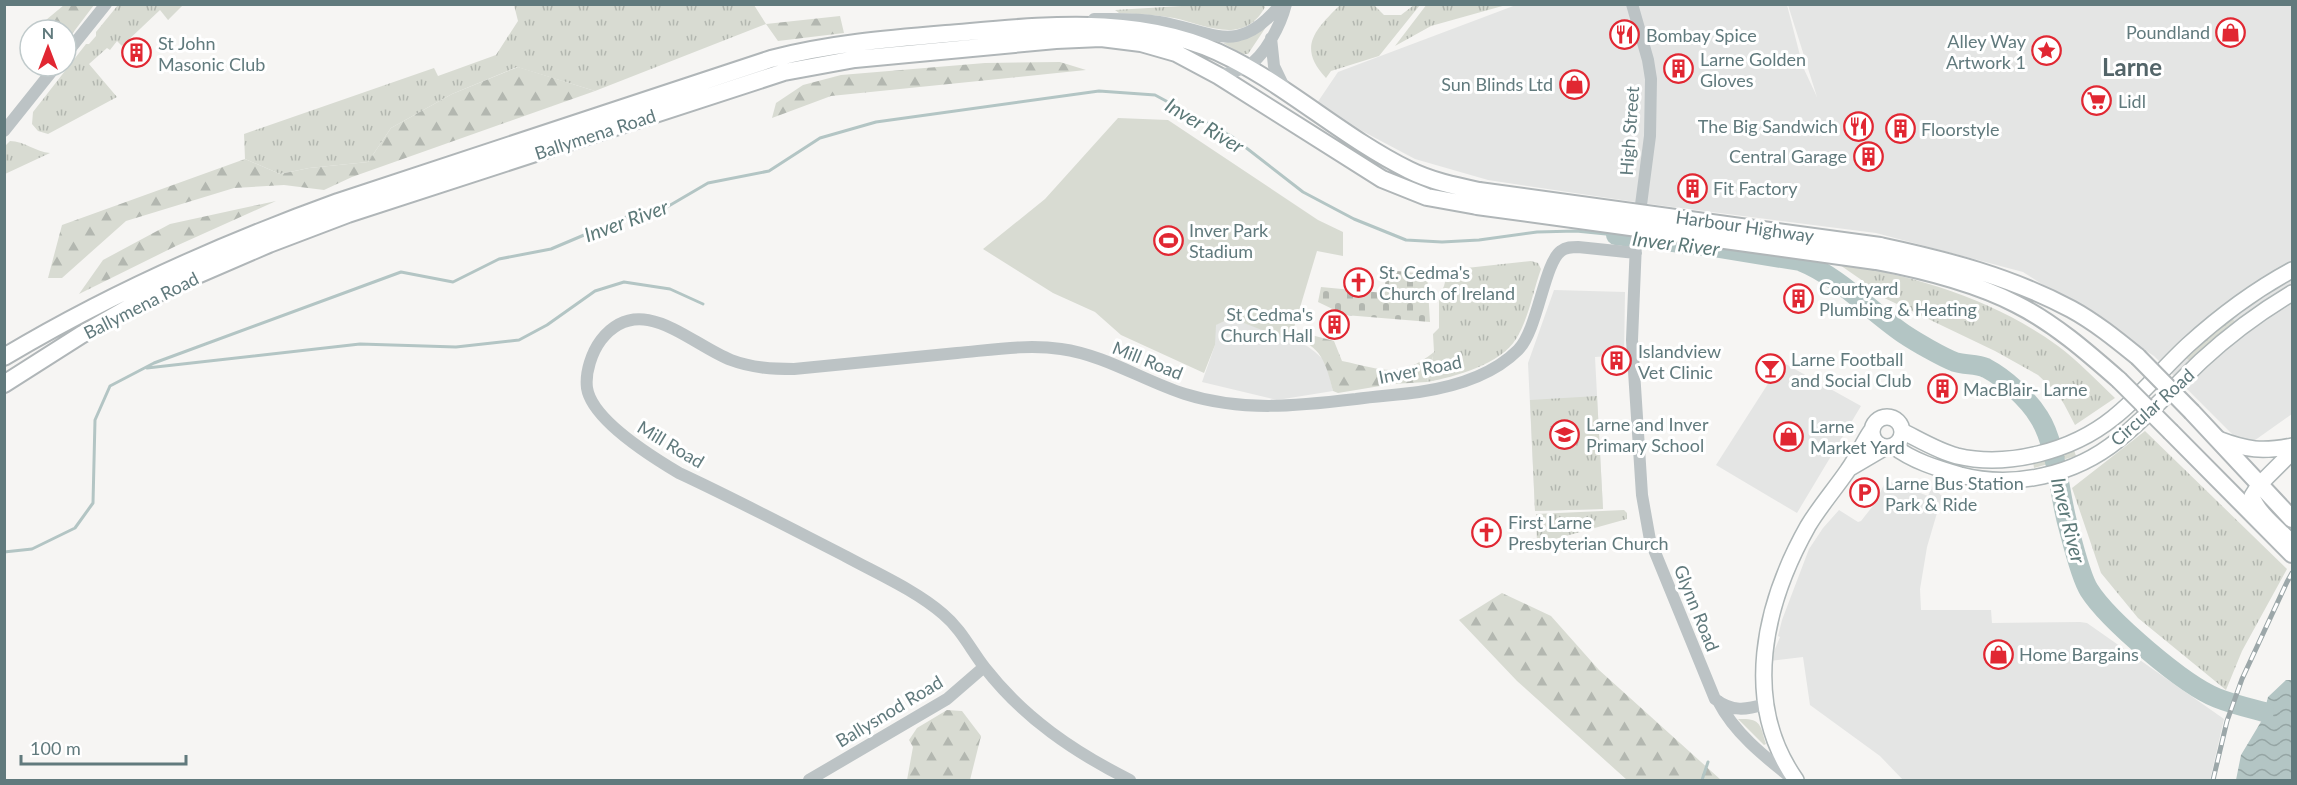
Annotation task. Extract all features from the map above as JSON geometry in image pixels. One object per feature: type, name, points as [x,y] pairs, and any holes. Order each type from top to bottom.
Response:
[{"type":"highway","name":"Ballymena Road","points":[[4,357],[119,293],[186,262],[281,223],[338,202],[803,50],[1030,27],[1106,26],[1166,33],[1246,66]]},
{"type":"highway","name":"Ballymena Road","points":[[4,384],[81,335],[130,308],[181,282],[269,244],[348,214],[784,72],[855,58],[1101,38],[1160,47],[1219,76]]},
{"type":"highway","points":[[1246,66],[1372,149],[1410,170],[1478,199]]},
{"type":"highway","points":[[1219,76],[1357,165],[1382,179],[1427,197],[1478,199],[1878,253],[1981,271],[2026,288],[2072,310],[2108,333],[2138,357],[2292,519]]},
{"type":"highway","points":[[1878,253],[2017,304],[2083,348],[2120,380],[2292,554]]},
{"type":"main road","name":"Circular Road","points":[[1902,431],[1948,453],[1978,459],[2011,458],[2069,444],[2088,435],[2114,417],[2214,322],[2292,270]]},
{"type":"main road","name":"Circular Road","points":[[1889,447],[1941,470],[1978,480],[2021,480],[2080,464],[2118,440],[2202,360],[2256,316],[2292,293]]},
{"type":"main road","points":[[1795,780],[1776,744],[1765,704],[1763,670],[1766,640],[1780,591],[1808,527],[1850,468],[1878,420],[1887,417],[1899,422],[1902,431],[1900,440],[1850,468]]},
{"type":"main road","points":[[1871,431],[1876,444],[1889,447]]},
{"type":"main road","points":[[2218,439],[2242,448],[2260,450],[2292,446]]},
{"type":"main road","points":[[2292,452],[2259,485],[2252,496],[2254,502],[2292,543]]},
{"type":"street","points":[[78,39],[106,4]]},
{"type":"street","points":[[1030,27],[1126,18],[1160,22],[1225,38],[1238,37],[1252,32],[1283,4]]},
{"type":"street","points":[[1219,76],[1256,60],[1281,21],[1283,4]]},
{"type":"street","name":"High Street","points":[[1632,4],[1648,60],[1650,79],[1650,136],[1636,253]]},
{"type":"street","points":[[1271,38],[1274,66],[1286,92]]},
{"type":"street","points":[[4,131],[46,78]]},
{"type":"street","name":"Inver Road","points":[[1245,406],[1313,404],[1418,392],[1473,378],[1508,359],[1521,346],[1529,332],[1549,272],[1560,252],[1578,247],[1636,253]]},
{"type":"street","name":"Glynn Road","points":[[1636,253],[1632,340],[1642,495],[1647,528],[1694,649],[1718,701],[1734,727],[1765,757],[1795,780]]},
{"type":"street","name":"Mill Road","points":[[1130,780],[1096,763],[1056,738],[1016,704],[984,667],[955,626],[930,604],[851,559],[679,473],[653,458],[621,434],[594,405],[587,386],[595,350],[610,331],[630,321],[643,319],[666,325],[733,361],[771,369],[816,367],[989,350],[1049,348],[1085,355],[1184,394],[1220,403],[1245,406]]},
{"type":"street","name":"Ballysnod Road","points":[[809,780],[947,699],[984,667]]},
{"type":"street","points":[[1718,701],[1740,710],[1765,704]]},
{"type":"shaded area","points":[[1516,5],[1787,5],[1803,67],[1817,97],[1788,5],[2292,5],[2292,414],[2251,443],[2236,438],[2154,356],[2023,272],[1876,233],[1642,203],[1488,180],[1415,159],[1315,106],[1338,72]]},
{"type":"shaded area","name":"Larne and Inver Primary School","points":[[1554,290],[1625,292],[1624,355],[1595,357],[1603,509],[1535,511],[1528,363]]},
{"type":"shaded area","points":[[1231,318],[1307,346],[1326,362],[1333,391],[1277,400],[1202,382],[1215,345],[1215,325]]},
{"type":"shaded area","name":"Larne Market Yard","points":[[1782,362],[1861,406],[1797,513],[1716,465]]},
{"type":"shaded area","points":[[1886,480],[1928,496],[1932,487],[1942,496],[1927,547],[1920,589],[1921,610],[1991,610],[1992,623],[2087,623],[2224,719],[2210,780],[1903,780],[1880,756],[1810,705],[1803,657],[1770,661],[1780,637],[1778,636],[1782,620],[1809,549],[1823,528],[1839,510],[1858,522],[1861,521],[1876,502]]},
{"type":"green space","points":[[1215,4],[1263,4],[1265,7],[1256,19],[1246,26],[1224,30],[1174,18],[1119,13],[1115,10]]},
{"type":"green space","points":[[1427,4],[1506,5],[1431,26],[1395,46]]},
{"type":"green space","points":[[64,5],[94,5],[78,26],[78,18],[48,18]]},
{"type":"green space","points":[[118,5],[183,5],[168,20],[160,10],[122,46],[117,41],[110,50],[107,48],[89,64],[117,97],[48,134],[38,131],[32,124],[33,112],[60,78],[78,78],[78,54],[96,36],[96,32]]},
{"type":"green space","points":[[514,5],[754,5],[766,24],[595,91],[517,67],[452,94],[391,128],[368,162],[309,168],[280,174],[245,159],[244,134],[434,68],[438,76],[496,55],[518,21]]},
{"type":"green space","points":[[1340,5],[1374,5],[1384,15],[1401,15],[1414,5],[1420,5],[1379,56],[1331,71],[1326,78],[1312,57],[1311,48],[1317,31]]},
{"type":"green space","points":[[840,16],[844,33],[778,41],[766,24]]},
{"type":"green space","points":[[1272,18],[1248,54],[1243,54],[1223,43],[1243,40]]},
{"type":"green space","points":[[1060,62],[1086,70],[831,96],[772,118],[776,103],[803,85],[841,75],[985,63]]},
{"type":"green space","points":[[518,67],[595,91],[352,177],[324,190],[284,185],[234,188],[126,221],[62,278],[48,278],[62,225],[245,159],[280,174],[309,168],[368,162],[391,128],[452,94]]},
{"type":"green space","name":"Inver Park Stadium","points":[[1118,118],[1168,120],[1318,220],[1343,232],[1343,256],[1317,251],[1290,341],[1231,318],[1216,325],[1215,345],[1204,373],[1121,335],[1095,312],[1053,293],[983,249],[1045,199]]},
{"type":"green space","points":[[10,141],[50,153],[5,174],[5,146]]},
{"type":"green space","points":[[276,201],[176,246],[79,294],[103,260],[170,224]]},
{"type":"green space","points":[[1531,261],[1538,263],[1541,269],[1524,322],[1509,348],[1500,356],[1476,368],[1427,382],[1434,352],[1433,334],[1439,328],[1439,296],[1448,270]]},
{"type":"green space","points":[[1837,263],[1924,283],[1953,292],[2007,315],[2058,346],[2115,398],[2075,425],[2056,392],[2038,375],[1995,351],[1874,293],[1863,281]]},
{"type":"green space","points":[[1387,270],[1427,274],[1430,322],[1345,315],[1318,302],[1321,287],[1384,293]]},
{"type":"green space","points":[[2232,318],[2235,322],[2190,361],[2186,358]]},
{"type":"green space","points":[[1300,332],[1334,341],[1342,361],[1379,369],[1390,370],[1410,366],[1434,352],[1427,382],[1392,384],[1338,393],[1333,391],[1326,367],[1318,353],[1298,339]]},
{"type":"green space","points":[[1597,396],[1603,509],[1535,511],[1530,400]]},
{"type":"green space","points":[[2145,431],[2287,569],[2242,651],[2226,690],[2138,618],[2101,573],[2072,488]]},
{"type":"green space","points":[[2074,450],[2076,456],[2034,468],[2033,461]]},
{"type":"green space","points":[[1624,510],[1627,513],[1627,519],[1537,544],[1536,514]]},
{"type":"green space","points":[[1502,593],[1551,616],[1599,670],[1721,780],[1627,780],[1517,681],[1459,620]]},
{"type":"green space","points":[[947,710],[962,711],[981,736],[970,780],[907,780],[913,747],[909,740],[917,728]]},
{"type":"green space","points":[[1738,719],[1755,721],[1766,744],[1764,745]]},
{"type":"water","points":[[2286,680],[2292,680],[2292,780],[2236,780],[2241,755],[2262,720],[2268,697]]},
{"type":"waterway","name":"Inver River","points":[[4,552],[32,549],[75,528],[93,503],[95,420],[110,386],[154,363],[401,272],[453,282],[499,259],[551,249],[629,216],[655,214],[708,183],[769,171],[820,138],[876,122],[1099,91],[1155,95],[1231,136],[1303,192],[1354,219],[1406,240],[1442,242],[1479,240],[1537,232],[1576,231],[1616,235]]},
{"type":"waterway","name":"Inver River","points":[[1616,235],[1800,261],[1828,276],[1891,325],[1922,345],[1955,362],[1986,368],[2001,377],[2029,403],[2045,428],[2053,453],[2079,567],[2089,590],[2099,603],[2129,634],[2186,680],[2217,698],[2264,712]]},
{"type":"waterway","points":[[147,368],[360,344],[456,347],[519,340],[547,325],[595,291],[624,282],[670,289],[703,304]]},
{"type":"waterway","points":[[1702,780],[1708,762]]},
{"type":"railway","points":[[2213,780],[2227,721],[2242,679],[2292,573]]},
{"type":"place","name":"Poundland","points":[[2231,32]]},
{"type":"place","name":"Bombay Spice","points":[[1625,35]]},
{"type":"place","name":"Alley Way Artwork 1","points":[[2047,51]]},
{"type":"place","name":"St John Masonic Club","points":[[137,53]]},
{"type":"place","name":"Larne Golden Gloves","points":[[1679,69]]},
{"type":"place","name":"Sun Blinds Ltd","points":[[1574,84]]},
{"type":"place","name":"Lidl","points":[[2097,101]]},
{"type":"place","name":"The Big Sandwich","points":[[1859,126]]},
{"type":"place","name":"Floorstyle","points":[[1900,129]]},
{"type":"place","name":"Central Garage","points":[[1868,156]]},
{"type":"place","name":"Fit Factory","points":[[1692,188]]},
{"type":"place","name":"Inver Park Stadium","points":[[1168,240]]},
{"type":"place","name":"St. Cedma's Church of Ireland","points":[[1358,282]]},
{"type":"place","name":"Courtyard Plumbing & Heating","points":[[1798,298]]},
{"type":"place","name":"St Cedma's Church Hall","points":[[1334,324]]},
{"type":"place","name":"Islandview Vet Clinic","points":[[1617,361]]},
{"type":"place","name":"Larne Football and Social Club","points":[[1770,369]]},
{"type":"place","name":"MacBlair- Larne","points":[[1942,389]]},
{"type":"place","name":"Larne and Inver Primary School","points":[[1565,434]]},
{"type":"place","name":"Larne Market Yard","points":[[1789,436]]},
{"type":"place","name":"Larne Bus Station Park & Ride","points":[[1864,493]]},
{"type":"place","name":"First Larne Presbyterian Church","points":[[1487,532]]},
{"type":"place","name":"Home Bargains","points":[[1998,654]]},
{"type":"district","name":"Larne","points":[[2132,66]]}]
